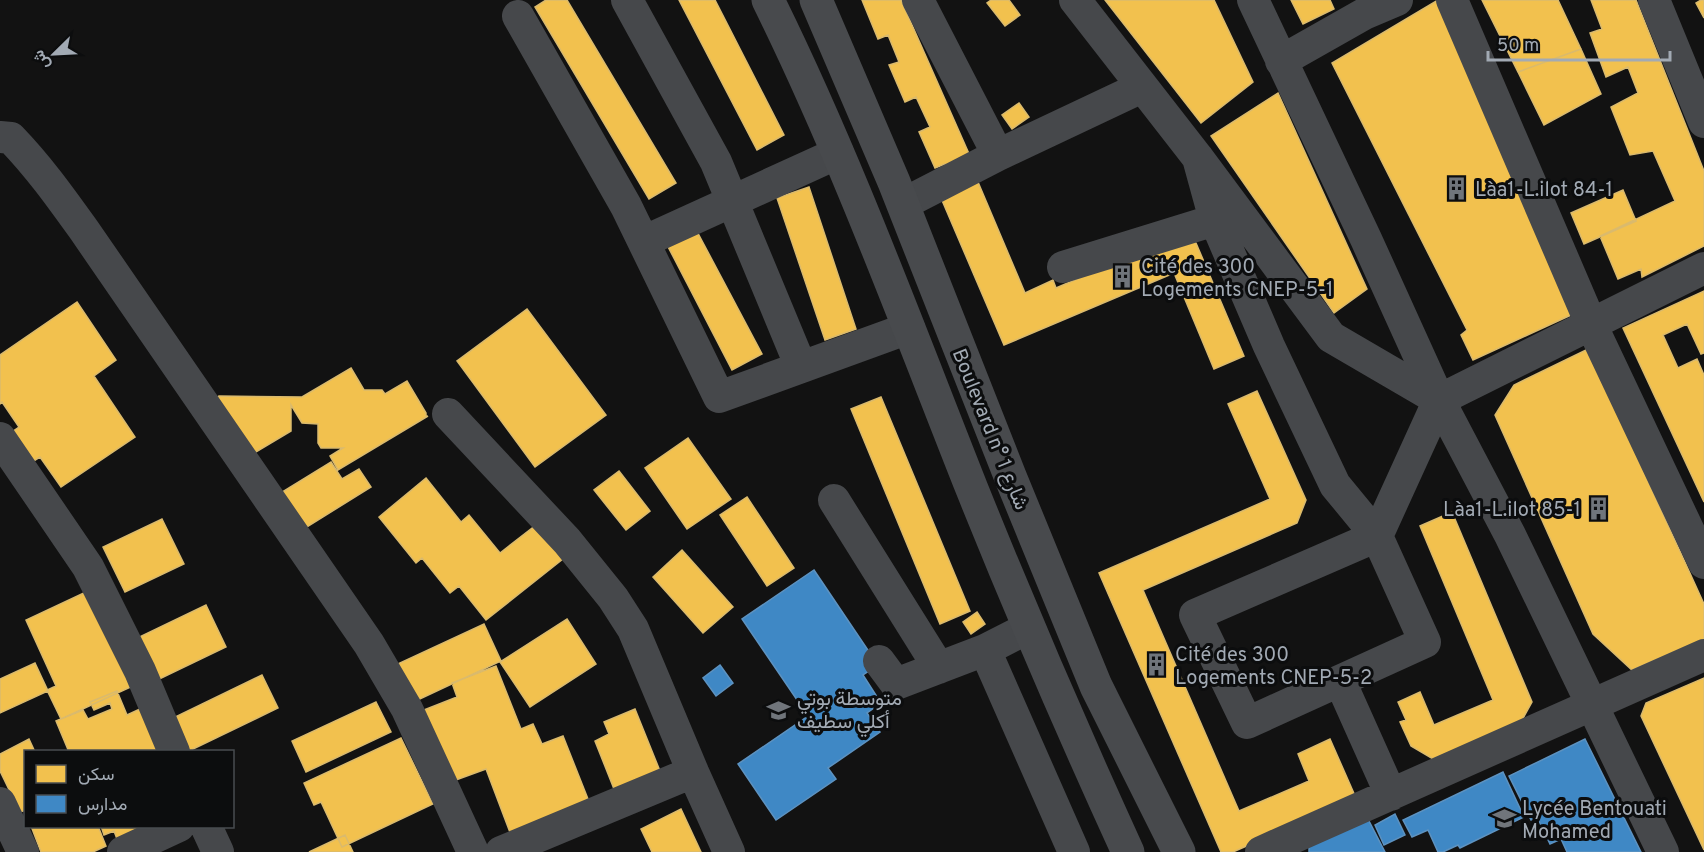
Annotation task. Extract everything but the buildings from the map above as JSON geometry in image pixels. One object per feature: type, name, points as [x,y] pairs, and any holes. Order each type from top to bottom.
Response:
[{"type":"main road","name":"Boulevard n° شارع 1","points":[[768,0],[795,54],[838,153],[1028,628],[1128,852]]},
{"type":"main road","name":"Boulevard n° شارع 1","points":[[816,0],[903,204],[1096,686],[1179,852]]},
{"type":"street","points":[[627,0],[716,162],[801,367]]},
{"type":"street","points":[[918,0],[998,155]]},
{"type":"street","points":[[1075,0],[1198,158],[1331,337],[1439,400]]},
{"type":"street","points":[[1253,0],[1439,400],[1510,535],[1663,852]]},
{"type":"street","points":[[1281,61],[1361,7],[1397,0]]},
{"type":"street","points":[[1452,0],[1591,324],[1704,563]]},
{"type":"street","points":[[1654,0],[1704,122]]},
{"type":"street","points":[[518,16],[645,241],[719,397],[909,328]]},
{"type":"street","points":[[903,204],[998,155],[1142,87]]},
{"type":"street","points":[[0,138],[12,138],[59,195],[180,367],[369,644],[406,709],[473,852]]},
{"type":"street","points":[[645,241],[838,153]]},
{"type":"street","points":[[1198,158],[1215,220],[1269,346],[1335,485],[1377,536],[1425,642],[1247,723],[1195,615],[1377,536],[1439,400],[1704,268]]},
{"type":"street","points":[[1063,267],[1215,220]]},
{"type":"street","points":[[447,414],[567,541],[613,598],[633,628],[729,852]]},
{"type":"street","points":[[0,438],[88,567],[140,671],[173,750]]},
{"type":"street","points":[[834,500],[939,668]]},
{"type":"street","points":[[879,661],[896,684],[985,650],[1028,628]]},
{"type":"street","points":[[985,650],[1074,852]]},
{"type":"street","points":[[1261,852],[1704,655]]},
{"type":"street","points":[[1341,681],[1391,795]]},
{"type":"street","points":[[501,852],[693,772]]},
{"type":"street","points":[[0,803],[23,852]]},
{"type":"street","points":[[123,852],[176,828]]},
{"type":"street","points":[[207,828],[218,852]]},
{"type":"place","name":"Làa1-L.ilot 84-1","points":[[1457,189]]},
{"type":"place","name":"Cité des 300 Logements CNEP-5-1","points":[[1123,277]]},
{"type":"place","name":"Làa1-L.ilot 85-1","points":[[1599,509]]},
{"type":"place","name":"Cité des 300 Logements CNEP-5-2","points":[[1157,665]]},
{"type":"place","name":"متوسطة بوتي أكلي سطيف","points":[[779,710]]},
{"type":"place","name":"Lycée Bentouati Mohamed","points":[[1504,819]]}]
